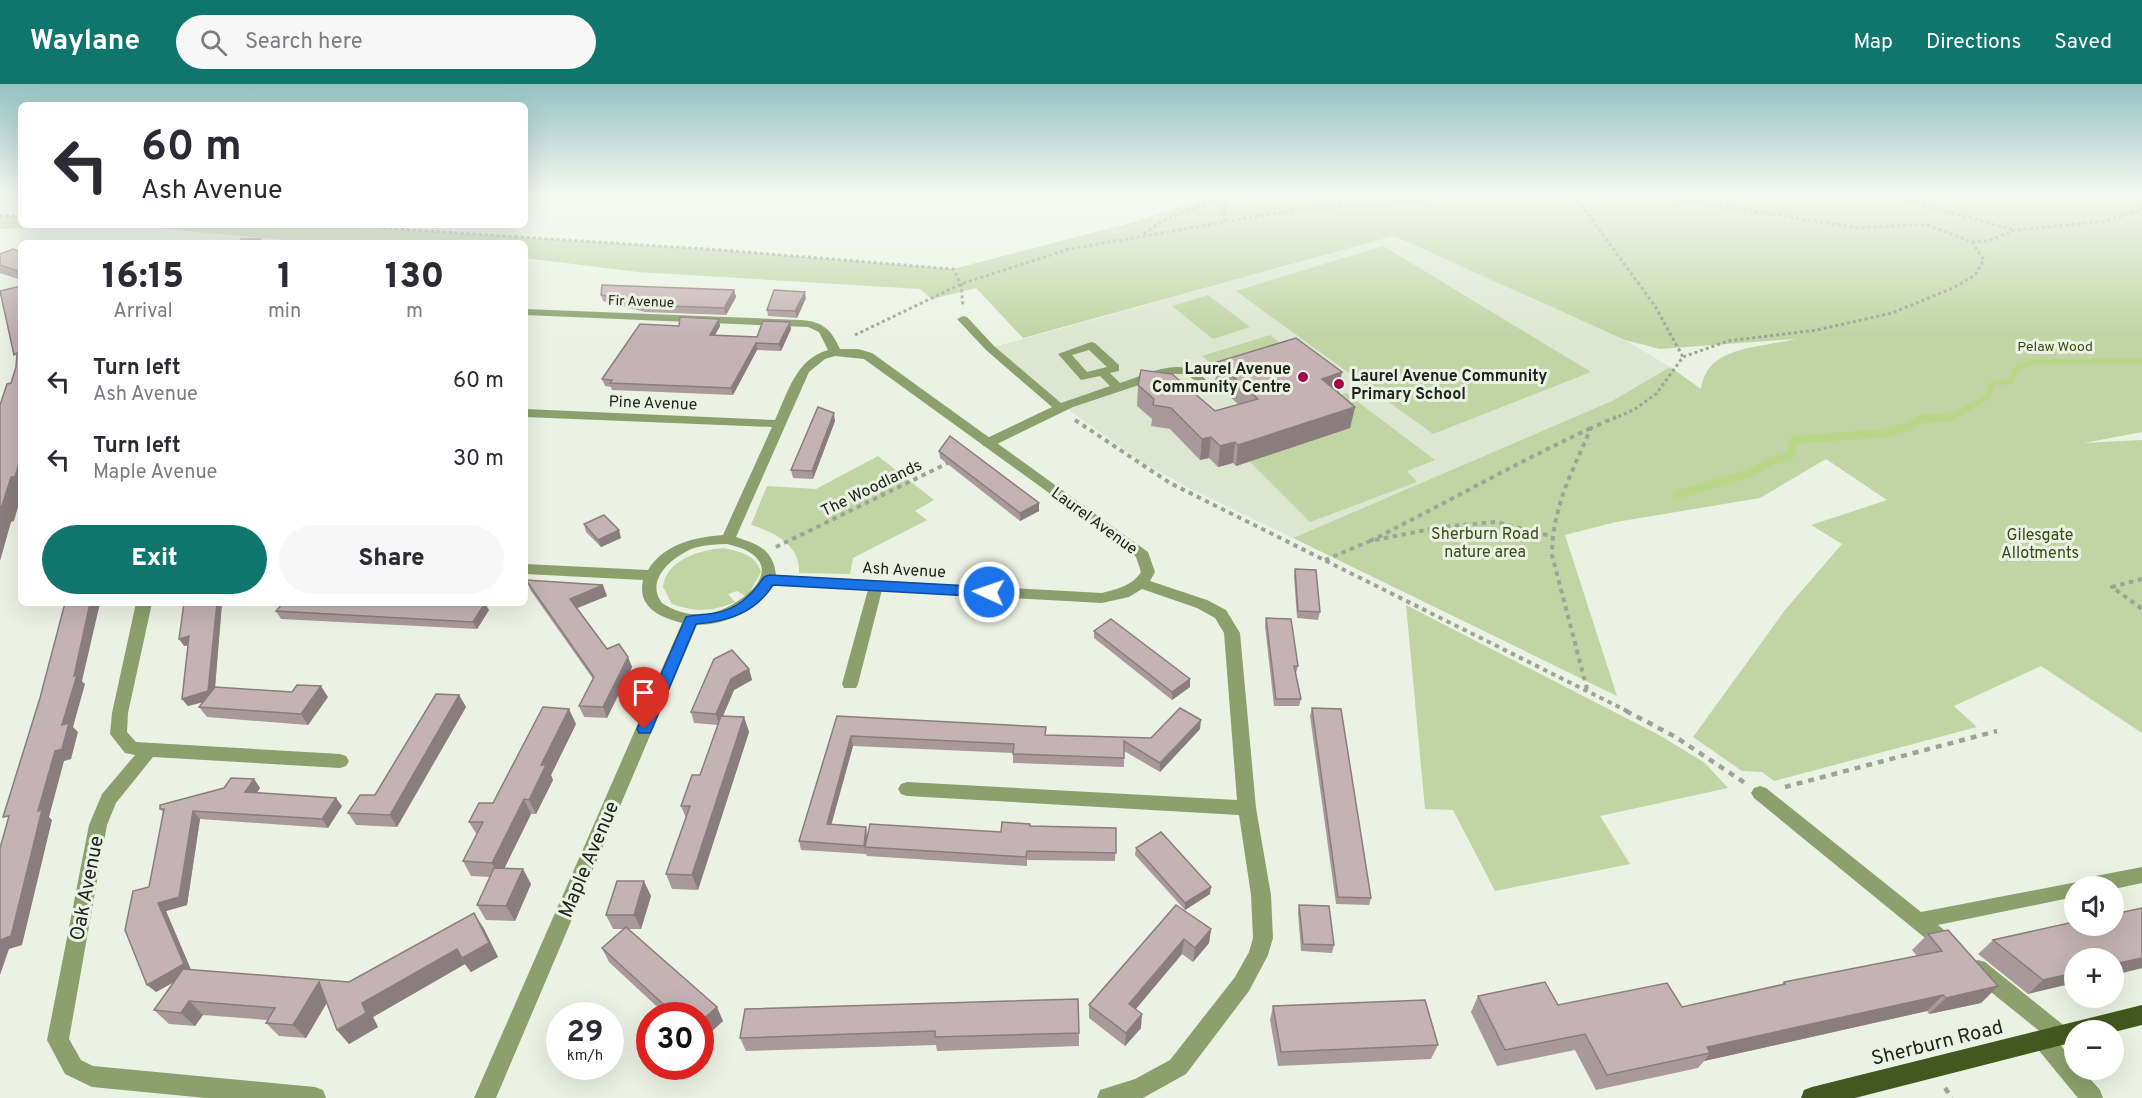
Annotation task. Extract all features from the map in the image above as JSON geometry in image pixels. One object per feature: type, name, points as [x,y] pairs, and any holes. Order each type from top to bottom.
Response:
[{"type":"main road","name":"Sherburn Road","points":[[2121,1020],[2142,1015]]},
{"type":"main road","name":"Sherburn Road","points":[[1812,1098],[2064,1034]]},
{"type":"street","name":"Fir Avenue","points":[[528,312],[812,323],[820,326],[826,332],[838,349]]},
{"type":"street","points":[[963,318],[990,348],[1060,408]]},
{"type":"street","points":[[728,539],[804,370],[821,356],[838,349]]},
{"type":"street","name":"Laurel Avenue","points":[[838,349],[868,356],[1143,555],[1148,572],[1141,583]]},
{"type":"street","points":[[988,443],[1060,408],[1171,370],[1189,371],[1201,381]]},
{"type":"street","points":[[1102,372],[1119,388]]},
{"type":"street","name":"Pine Avenue","points":[[528,413],[780,424]]},
{"type":"street","points":[[728,539],[747,543],[764,553],[770,566],[769,580],[758,597],[742,609],[719,617],[691,620],[671,616],[658,609],[649,599],[647,587],[651,575],[661,562],[681,549],[706,541],[728,539]]},
{"type":"street","points":[[528,569],[651,575]]},
{"type":"street","name":"Ash Avenue","points":[[769,580],[1102,598],[1124,593],[1141,583]]},
{"type":"street","points":[[1108,1098],[1139,1089],[1178,1067],[1242,984],[1258,955],[1263,938],[1261,896],[1247,808],[1232,633],[1221,614],[1202,604],[1141,583]]},
{"type":"street","points":[[850,684],[876,586]]},
{"type":"street","points":[[143,606],[120,713],[118,734],[130,748],[340,761]]},
{"type":"street","name":"Maple Avenue","points":[[485,1098],[691,620]]},
{"type":"street","name":"Oak Avenue","points":[[149,750],[108,799],[98,825],[58,1041],[73,1067],[92,1076],[315,1098]]},
{"type":"street","points":[[907,789],[1247,808]]},
{"type":"street","points":[[1760,793],[1918,921],[2064,1034]]},
{"type":"street","points":[[2124,878],[2142,875]]},
{"type":"street","points":[[1918,921],[2064,891]]},
{"type":"street","points":[[2084,1080],[2092,1098]]},
{"type":"path","points":[[602,242],[953,269],[961,284],[963,318]]},
{"type":"path","points":[[838,349],[961,284],[1069,249],[1104,242]]},
{"type":"path","points":[[1609,242],[1655,306],[1683,357]]},
{"type":"path","points":[[1325,560],[1370,541],[1452,500],[1514,464],[1635,409],[1656,394],[1683,357],[1728,341],[1817,330],[1892,313],[1953,288],[1975,275],[1984,260],[1972,242]]},
{"type":"path","points":[[1060,408],[1170,483],[1587,690],[1674,736],[1760,793],[1997,731]]},
{"type":"path","points":[[1587,690],[1552,555],[1551,536],[1557,506],[1591,428]]},
{"type":"path","name":"The Woodlands","points":[[764,553],[988,443]]},
{"type":"path","points":[[1370,541],[1441,526],[1496,522],[1551,536]]},
{"type":"path","points":[[2142,579],[2112,587],[2142,609]]},
{"type":"shaded area","name":"Laurel Avenue Community Primary School","points":[[1371,242],[1408,242],[1625,340],[1670,367],[1612,401],[1293,538],[1187,487],[1142,462],[1056,401],[994,347]]},
{"type":"green space","points":[[528,242],[602,242],[953,269],[1056,242],[1371,242],[1023,338],[976,288],[932,299],[920,289],[638,272],[528,258]]},
{"type":"green space","points":[[1408,242],[2142,242],[2142,432],[2084,443],[2142,440],[2142,733],[2041,666],[1954,706],[1977,727],[1774,781],[1762,772],[1742,771],[1693,737],[1785,610],[1842,544],[1811,525],[1887,500],[1826,459],[1760,498],[1616,522],[1565,535],[1617,696],[1293,538],[1612,401],[1670,367],[1701,389],[1705,375],[1713,364],[1724,356],[1752,347],[1795,339],[1660,349],[1625,340]]},
{"type":"green space","points":[[1383,246],[1591,372],[1433,434],[1236,291]]},
{"type":"green space","points":[[1208,295],[1250,327],[1213,339],[1172,306]]},
{"type":"green space","points":[[1270,335],[1323,377],[1225,375],[1202,356]]},
{"type":"green space","points":[[1346,393],[1435,460],[1407,471],[1417,482],[1310,522],[1249,461],[1350,428],[1321,402]]},
{"type":"green space","points":[[878,456],[934,500],[915,511],[927,520],[853,558],[850,574],[799,573],[796,555],[785,542],[751,525],[767,486],[816,489]]},
{"type":"green space","points":[[724,548],[747,555],[759,566],[761,572],[747,597],[737,591],[728,594],[735,602],[711,609],[696,610],[672,604],[663,587],[671,569],[695,554]]},
{"type":"green space","points":[[1406,605],[1661,736],[1705,763],[1728,788],[1600,816],[1630,864],[1495,891],[1453,810],[1425,809]]},
{"type":"building","points":[[13,249],[18,251],[18,271],[0,265],[0,254]]},
{"type":"building","points":[[602,285],[734,290],[724,308],[644,305],[601,295]]},
{"type":"building","points":[[18,287],[18,466],[15,477],[11,477],[0,507],[0,405],[7,384],[11,383],[17,353],[14,355],[0,291]]},
{"type":"building","points":[[774,290],[805,292],[795,311],[767,310]]},
{"type":"building","points":[[680,317],[719,319],[710,335],[757,337],[763,321],[790,322],[779,344],[756,343],[731,388],[610,383],[612,380],[602,379],[640,324],[679,326]]},
{"type":"building","points":[[1296,338],[1342,372],[1322,379],[1355,407],[1238,445],[1235,442],[1220,446],[1211,437],[1202,439],[1171,408],[1153,405],[1154,399],[1138,385],[1141,370],[1172,374],[1215,411],[1258,399],[1217,362]]},
{"type":"building","points":[[818,407],[834,413],[812,471],[791,470]]},
{"type":"building","points":[[950,436],[1039,503],[1020,513],[939,451]]},
{"type":"building","points":[[604,515],[619,530],[598,540],[584,524]]},
{"type":"building","points":[[1295,569],[1316,570],[1320,612],[1298,611]]},
{"type":"building","points":[[528,580],[603,585],[570,599],[607,649],[619,644],[628,657],[603,707],[579,706],[594,677]]},
{"type":"building","points":[[64,606],[89,606],[74,676],[77,675],[62,725],[69,723],[62,749],[55,751],[38,811],[42,810],[11,936],[0,940],[0,848],[9,816],[3,817],[40,698]]},
{"type":"building","points":[[184,606],[217,606],[208,691],[182,699],[189,636],[179,639]]},
{"type":"building","points":[[280,606],[483,606],[473,622],[276,611]]},
{"type":"building","points":[[1266,618],[1291,619],[1298,666],[1294,666],[1301,699],[1276,699]]},
{"type":"building","points":[[1111,619],[1190,679],[1172,692],[1094,631]]},
{"type":"building","points":[[732,650],[749,669],[731,679],[716,714],[691,712],[714,659]]},
{"type":"building","points":[[297,685],[321,686],[301,714],[199,707],[215,687],[292,692]]},
{"type":"building","points":[[436,694],[459,695],[390,815],[348,813],[360,795],[375,795]]},
{"type":"building","points":[[543,707],[569,709],[541,765],[546,765],[529,800],[524,799],[492,863],[463,861],[483,822],[469,822],[479,803],[493,803]]},
{"type":"building","points":[[1180,708],[1201,720],[1160,763],[1124,741],[1124,758],[1013,754],[1014,744],[851,736],[827,824],[866,827],[864,846],[799,841],[837,716],[1046,727],[1045,735],[1151,738]]},
{"type":"building","points":[[1312,708],[1341,709],[1371,898],[1338,897]]},
{"type":"building","points":[[721,716],[744,717],[692,875],[666,874],[690,806],[681,806],[692,775],[700,775]]},
{"type":"building","points":[[231,778],[254,779],[245,792],[336,798],[322,819],[193,811],[179,897],[158,903],[184,964],[147,985],[125,930],[133,891],[149,887],[164,809],[160,809],[160,805],[224,788]]},
{"type":"building","points":[[1002,822],[1030,824],[1030,826],[1116,828],[1116,853],[1027,851],[1026,857],[865,847],[870,824],[1001,832]]},
{"type":"building","points":[[1161,832],[1211,887],[1185,903],[1136,848]]},
{"type":"building","points":[[494,868],[523,869],[506,906],[477,905]]},
{"type":"building","points":[[617,881],[644,881],[634,915],[606,915]]},
{"type":"building","points":[[1176,905],[1211,929],[1195,948],[1184,939],[1129,1004],[1142,1014],[1126,1033],[1089,1005]]},
{"type":"building","points":[[1299,905],[1329,906],[1334,945],[1303,944]]},
{"type":"building","points":[[2142,908],[2142,958],[2124,962],[2124,948],[2064,948],[2064,975],[2043,980],[1993,940],[2064,924],[2064,936],[2124,936],[2124,912]]},
{"type":"building","points":[[474,913],[489,943],[462,958],[457,949],[362,1003],[366,1013],[337,1030],[319,982],[293,1025],[266,1023],[275,1008],[189,1001],[181,1013],[154,1010],[183,969],[349,982]]},
{"type":"building","points":[[626,927],[711,1002],[661,1002],[602,948]]},
{"type":"building","points":[[1948,930],[1998,986],[1946,998],[1943,995],[1707,1047],[1710,1053],[1607,1075],[1585,1034],[1505,1050],[1478,996],[1545,982],[1558,1005],[1667,983],[1682,1007],[1785,984],[1784,982],[1942,951],[1928,934]]},
{"type":"building","points":[[1078,999],[1079,1033],[935,1037],[935,1031],[740,1038],[745,1009]]},
{"type":"building","points":[[1425,1000],[1438,1045],[1281,1052],[1273,1006]]},
{"type":"waterway","points":[[1952,417],[1989,396],[1992,384],[2011,381],[2017,368],[2032,362],[2142,361]]},
{"type":"waterway","points":[[1677,495],[1750,473],[1772,461],[1790,456],[1794,440],[1886,433],[1910,426],[1921,419],[1952,417]]},
{"type":"waterway","points":[[1929,419],[1952,417]]},
{"type":"place","name":"Laurel Avenue Community Centre","points":[[1303,377]]},
{"type":"place","name":"Laurel Avenue Community Primary School","points":[[1339,384]]},
{"type":"route","points":[[644,729],[691,620],[719,617],[742,609],[758,597],[769,580],[989,592]]},
{"type":"park label","name":"Pelaw Wood","points":[[2055,346]]},
{"type":"park label","name":"Sherburn Road nature area","points":[[1485,542]]},
{"type":"park label","name":"Gilesgate Allotments","points":[[2040,543]]}]
